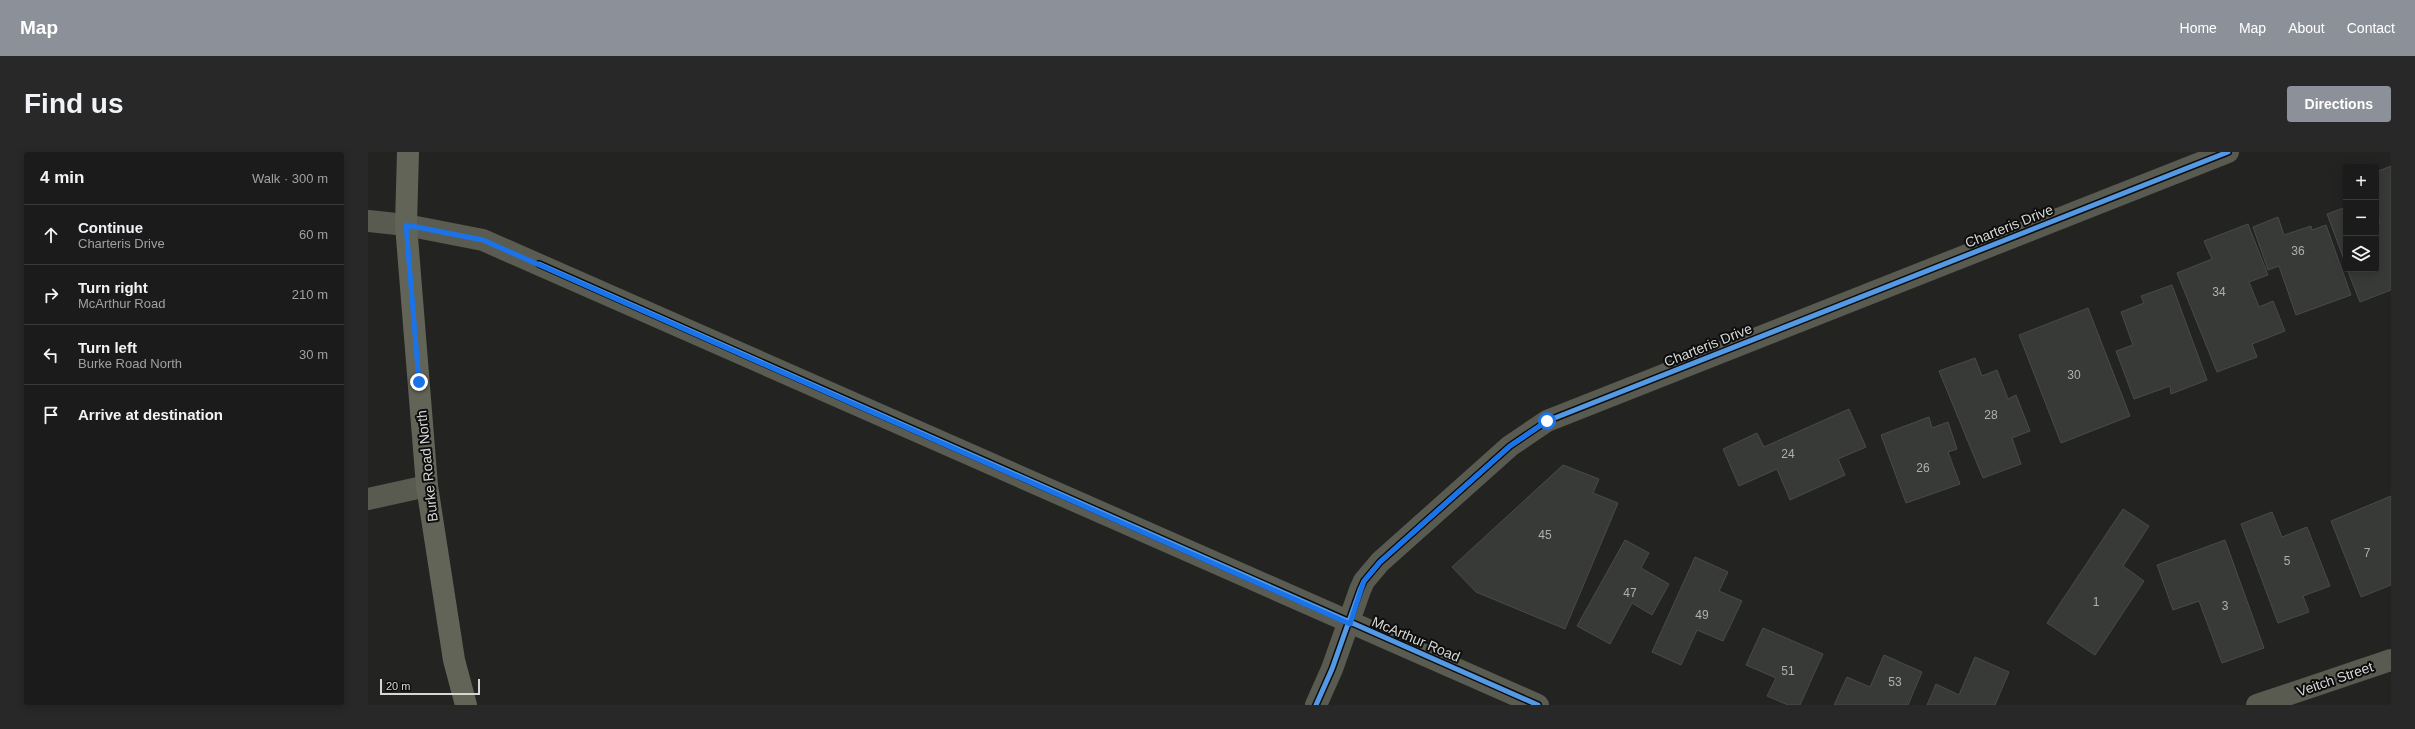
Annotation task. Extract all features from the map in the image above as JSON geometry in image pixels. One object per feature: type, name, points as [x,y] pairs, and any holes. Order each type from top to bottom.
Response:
[{"type":"main road","name":"Burke Road North","points":[[408,152],[406,225],[427,486],[454,660],[466,705]]},
{"type":"street","name":"Charteris Drive","points":[[1316,705],[1350,624],[1364,581],[1380,562],[1510,446],[1547,421],[2228,152]]},
{"type":"street","name":"McArthur Road","points":[[368,221],[406,225],[483,240],[1350,624],[1538,705]]},
{"type":"street","points":[[368,499],[427,486]]},
{"type":"street","name":"Veitch Street","points":[[2257,705],[2391,660]]},
{"type":"building","points":[[2391,166],[2391,290],[2360,302],[2348,272],[2379,272],[2379,171]]},
{"type":"building","points":[[2343,208],[2343,257],[2327,214]]},
{"type":"building","points":[[2278,217],[2284,235],[2311,226],[2312,230],[2326,225],[2351,295],[2296,315],[2279,266],[2268,270],[2253,227]]},
{"type":"building","points":[[2248,224],[2268,275],[2249,282],[2259,307],[2273,301],[2285,331],[2252,344],[2257,357],[2217,372],[2177,273],[2212,259],[2204,241]]},
{"type":"building","points":[[2172,285],[2207,380],[2171,394],[2170,386],[2134,399],[2116,351],[2133,345],[2121,312],[2144,303],[2141,296]]},
{"type":"building","points":[[2088,308],[2130,416],[2061,443],[2019,335]]},
{"type":"building","points":[[1975,358],[1982,376],[1997,370],[2008,399],[2016,395],[2030,431],[2012,438],[2021,464],[1983,478],[1939,371]]},
{"type":"building","points":[[1849,409],[1866,447],[1838,459],[1845,475],[1790,500],[1777,469],[1739,486],[1723,449],[1757,433],[1764,447]]},
{"type":"building","points":[[1929,417],[1932,428],[1948,422],[1957,449],[1948,452],[1960,484],[1906,503],[1881,435]]},
{"type":"building","points":[[1563,465],[1599,479],[1593,493],[1618,503],[1565,629],[1476,592],[1452,567]]},
{"type":"building","points":[[2391,496],[2391,585],[2361,597],[2331,521]]},
{"type":"building","points":[[2123,509],[2149,526],[2123,566],[2144,581],[2095,655],[2047,623]]},
{"type":"building","points":[[2272,512],[2282,537],[2307,527],[2330,586],[2303,596],[2309,612],[2278,623],[2241,524]]},
{"type":"building","points":[[1625,540],[1649,553],[1641,568],[1669,584],[1652,615],[1632,603],[1610,644],[1577,626]]},
{"type":"building","points":[[2225,540],[2264,648],[2222,663],[2199,601],[2173,610],[2157,565]]},
{"type":"building","points":[[1695,557],[1728,572],[1719,591],[1742,601],[1723,641],[1697,630],[1681,665],[1652,652]]},
{"type":"building","points":[[1763,628],[1823,654],[1800,705],[1788,705],[1767,696],[1776,678],[1746,665]]},
{"type":"building","points":[[1884,655],[1922,672],[1908,705],[1834,705],[1847,677],[1870,687]]},
{"type":"building","points":[[1975,657],[2009,672],[1995,705],[1927,705],[1936,684],[1959,695]]},
{"type":"cycle path","points":[[1316,705],[1332,669],[1364,581],[1380,562],[1510,446],[1547,421],[2228,152]]},
{"type":"cycle path","points":[[539,264],[1538,705]]},
{"type":"route","points":[[419,382],[406,225],[483,240],[1350,624],[1364,581],[1380,562],[1510,446],[1547,421]]}]
